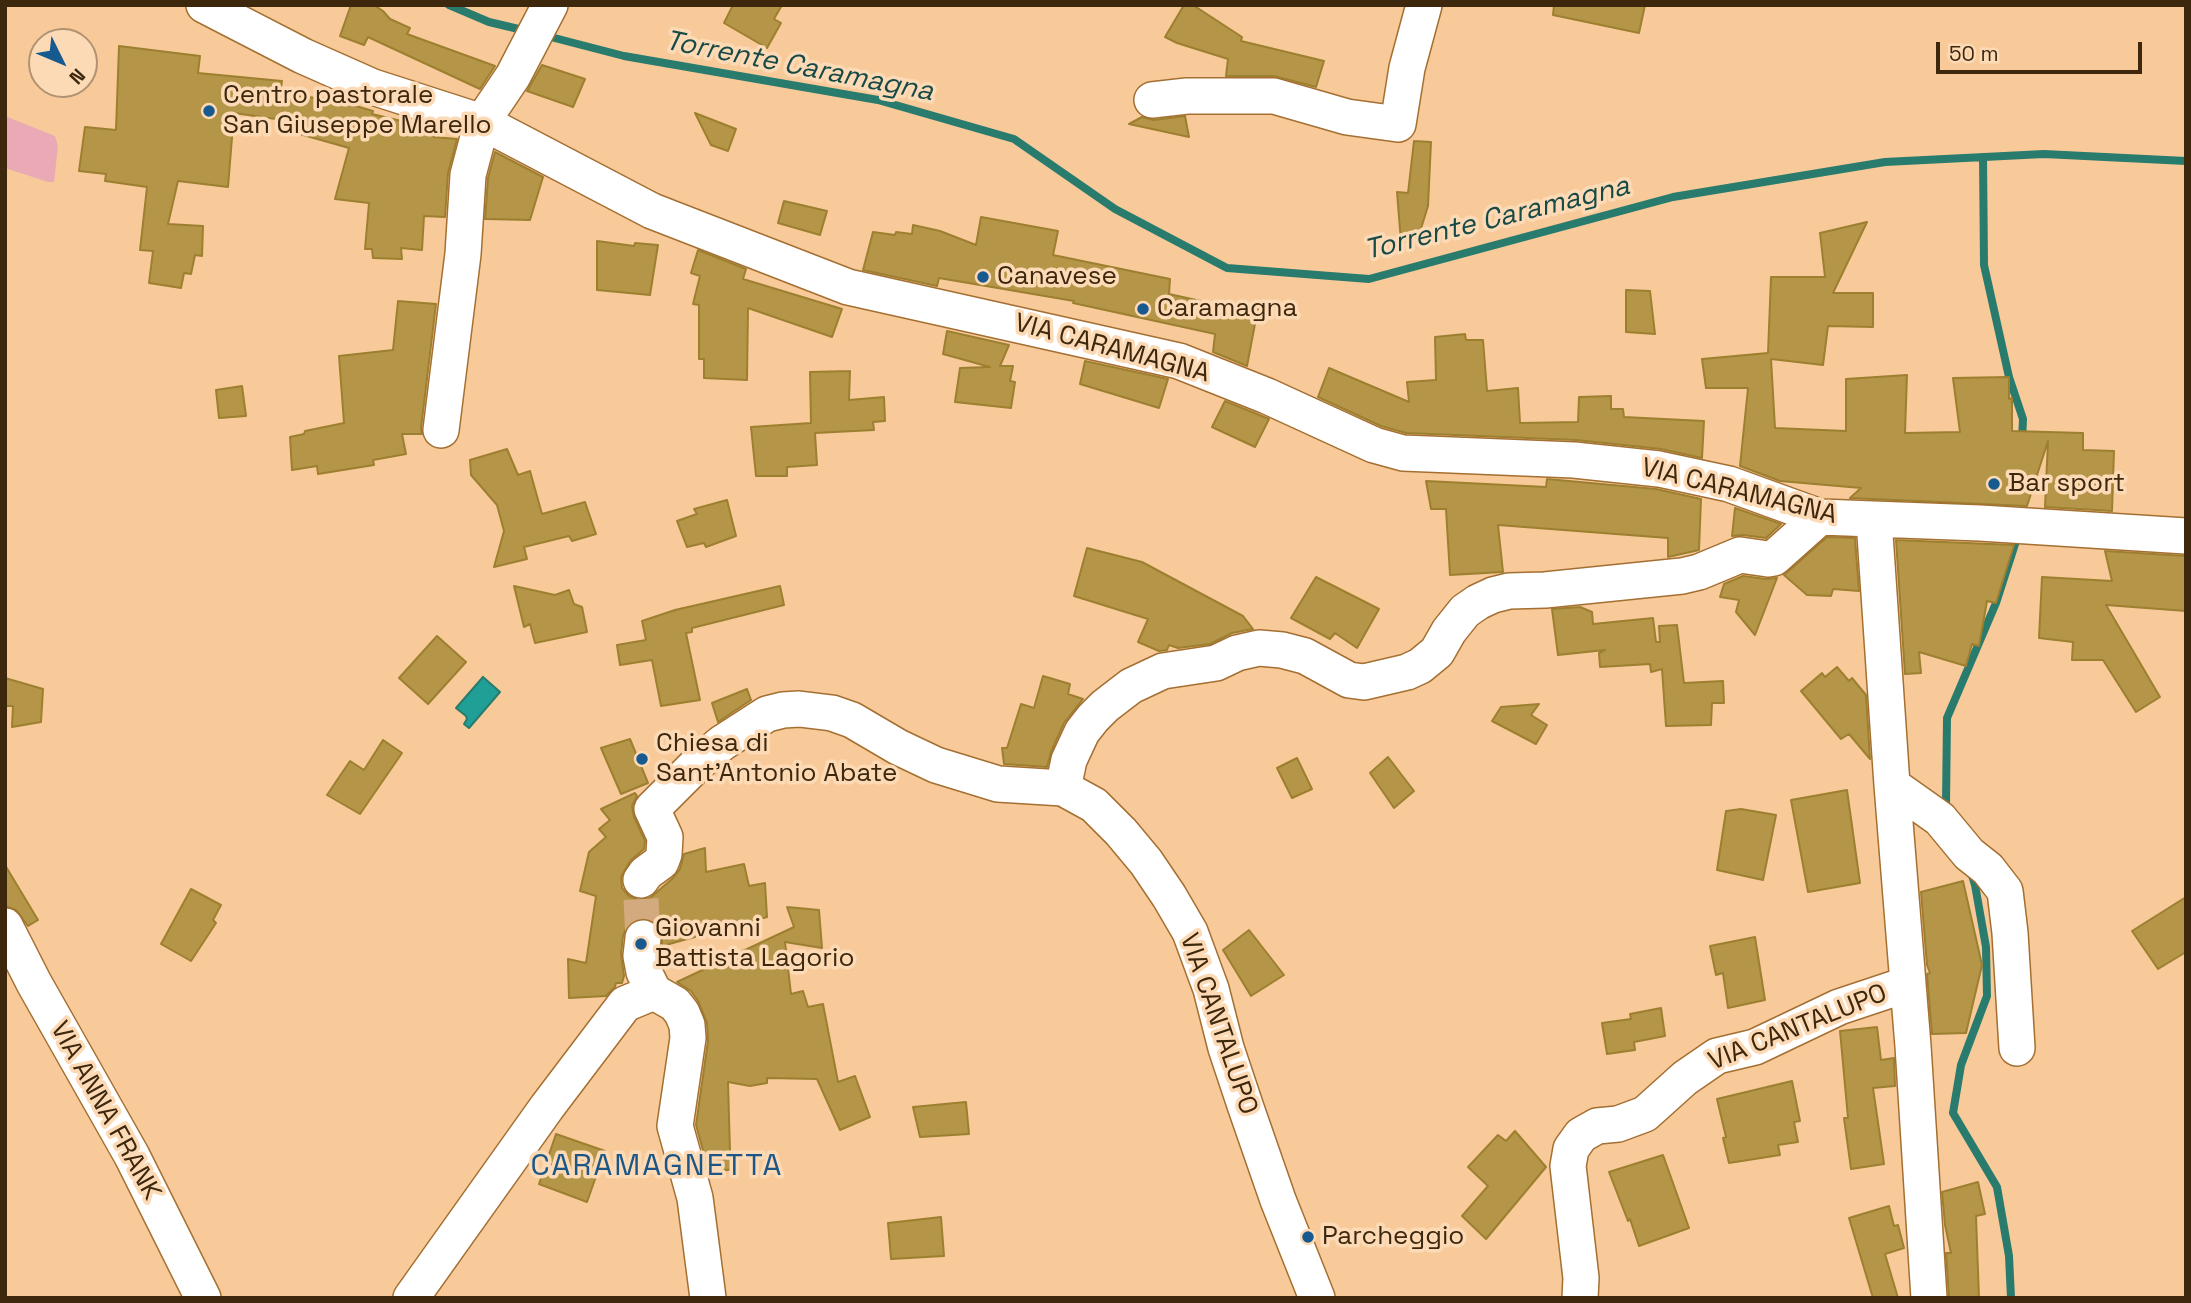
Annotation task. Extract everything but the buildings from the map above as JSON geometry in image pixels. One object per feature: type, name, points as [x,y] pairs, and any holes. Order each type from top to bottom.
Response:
[{"type":"street","name":"VIA CARAMAGNA","points":[[204,5],[303,56],[373,87],[482,122],[652,211],[848,287],[1179,361],[1267,396],[1374,445],[1403,453],[1574,460],[1659,469],[1729,484],[1820,517],[2018,525],[2186,536]]},
{"type":"street","points":[[441,430],[456,317],[468,175],[482,122],[513,76],[550,5]]},
{"type":"street","points":[[1152,100],[1187,96],[1274,96],[1347,117],[1398,124],[1407,68],[1424,5]]},
{"type":"street","points":[[641,891],[646,873],[661,862],[664,854],[665,837],[652,809],[722,743],[767,714],[799,709],[832,713],[852,720],[936,765],[998,784],[1063,788],[1069,760],[1082,732],[1093,718],[1131,686],[1163,671],[1216,663],[1237,653],[1259,648],[1306,656],[1349,680],[1364,682],[1407,672],[1420,666],[1437,652],[1465,611],[1478,601],[1493,595],[1509,591],[1545,590],[1682,576],[1740,555],[1774,558],[1820,517]]},
{"type":"street","name":"VIA CANTALUPO","points":[[1874,520],[1929,1298]]},
{"type":"street","points":[[1892,785],[1940,818],[1969,854],[1988,869],[2005,891],[2017,1048]]},
{"type":"street","name":"VIA CANTALUPO","points":[[1063,788],[1094,805],[1121,832],[1169,895],[1189,932],[1211,989],[1226,1048],[1278,1200],[1317,1298]]},
{"type":"street","name":"VIA ANNA FRANK","points":[[5,926],[34,983],[132,1156],[203,1298]]},
{"type":"street","points":[[642,938],[644,972],[654,992],[675,1004],[687,1025],[688,1038],[676,1126],[695,1198],[708,1298]]},
{"type":"street","name":"VIA CANTALUPO","points":[[1580,1298],[1581,1278],[1568,1166],[1571,1149],[1581,1135],[1597,1126],[1618,1124],[1644,1114],[1675,1085],[1717,1056],[1755,1047],[1839,1007],[1908,984]]},
{"type":"street","points":[[411,1298],[547,1107],[625,1004],[654,992]]},
{"type":"shaded area","points":[[5,116],[55,136],[58,146],[54,182],[5,168]]},
{"type":"water","points":[[483,677],[500,692],[469,728],[464,724],[466,716],[456,708]]},
{"type":"waterway","name":"Torrente Caramagna","points":[[449,5],[489,22],[527,31]]},
{"type":"waterway","name":"Torrente Caramagna","points":[[543,35],[624,56],[878,100],[1014,139],[1115,209],[1227,268],[1369,279],[1673,197],[1885,162],[2044,154],[2186,161]]},
{"type":"waterway","points":[[1983,157],[1984,265],[2009,377],[2023,419],[2022,440]]},
{"type":"waterway","points":[[1949,811],[1946,804],[1947,718],[1996,603],[2016,541],[2016,533]]},
{"type":"waterway","points":[[1971,872],[1986,947],[1987,996],[1961,1065],[1953,1113],[1997,1187],[2009,1256],[2011,1298]]},
{"type":"tunnel","points":[[641,899],[643,938]]},
{"type":"place","name":"Centro pastorale San Giuseppe Marello","points":[[209,111]]},
{"type":"place","name":"Canavese","points":[[983,277]]},
{"type":"place","name":"Caramagna","points":[[1143,309]]},
{"type":"place","name":"Bar sport","points":[[1994,484]]},
{"type":"place","name":"Chiesa di Sant'Antonio Abate","points":[[642,759]]},
{"type":"place","name":"Giovanni Battista Lagorio","points":[[641,944]]},
{"type":"place","name":"Parcheggio","points":[[1308,1237]]},
{"type":"district","name":"CARAMAGNETTA","points":[[657,1167]]}]
